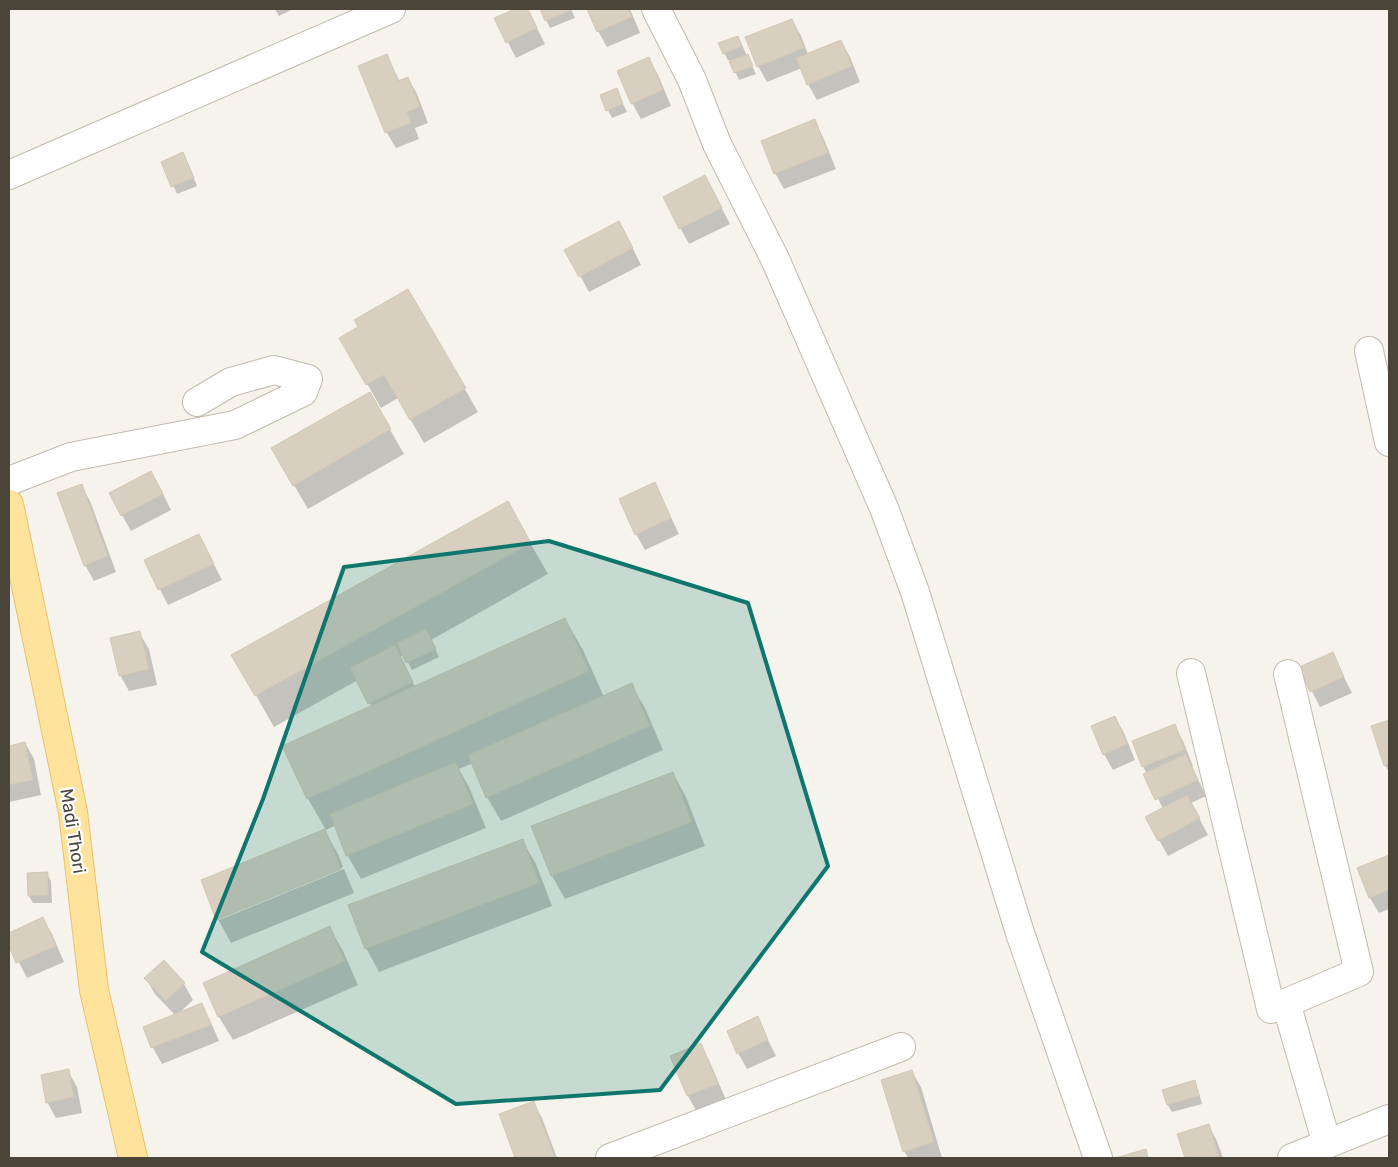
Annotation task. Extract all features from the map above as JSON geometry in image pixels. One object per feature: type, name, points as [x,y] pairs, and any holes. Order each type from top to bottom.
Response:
[{"type":"main road","name":"Madi Thori","points":[[9,504],[73,812],[94,990],[134,1158]]},
{"type":"street","points":[[9,175],[391,9]]},
{"type":"street","points":[[656,9],[692,80],[717,144],[775,260],[887,516],[915,592],[1020,933],[1098,1158]]},
{"type":"street","points":[[1369,351],[1389,442]]},
{"type":"street","points":[[9,481],[71,457],[235,425],[303,392],[308,379],[274,370],[231,382],[197,402]]},
{"type":"street","points":[[1190,673],[1271,1009],[1359,972],[1288,674]]},
{"type":"street","points":[[1286,1003],[1327,1144]]},
{"type":"street","points":[[610,1158],[902,1047]]},
{"type":"street","points":[[1292,1158],[1389,1119]]},
{"type":"highlighted area","points":[[549,541],[748,603],[828,866],[660,1090],[456,1104],[202,952],[263,799],[344,567]]},
{"type":"building","points":[[515,9],[528,9],[537,28],[506,43],[494,18]]},
{"type":"building","points":[[540,9],[571,9],[572,10],[545,21]]},
{"type":"building","points":[[587,9],[628,9],[632,17],[597,32]]},
{"type":"building","points":[[792,19],[804,48],[757,67],[745,37]]},
{"type":"building","points":[[738,36],[742,46],[723,54],[718,43]]},
{"type":"building","points":[[841,40],[852,66],[807,85],[796,58]]},
{"type":"building","points":[[387,54],[398,81],[408,77],[420,107],[407,112],[411,123],[385,133],[358,66]]},
{"type":"building","points":[[748,54],[753,66],[734,73],[729,61]]},
{"type":"building","points":[[649,57],[663,90],[631,104],[617,71]]},
{"type":"building","points":[[617,88],[623,104],[606,111],[600,95]]},
{"type":"building","points":[[815,119],[828,153],[774,174],[761,141]]},
{"type":"building","points":[[183,152],[194,178],[171,187],[161,162]]},
{"type":"building","points":[[705,175],[722,208],[679,229],[663,197]]},
{"type":"building","points":[[619,221],[633,248],[579,277],[564,250]]},
{"type":"building","points":[[408,289],[466,388],[410,420],[384,375],[366,385],[339,338],[358,327],[354,320]]},
{"type":"building","points":[[370,392],[391,429],[293,486],[271,448]]},
{"type":"building","points":[[151,471],[163,494],[121,516],[109,493]]},
{"type":"building","points":[[655,482],[671,518],[635,535],[619,499]]},
{"type":"building","points":[[82,484],[108,556],[84,566],[57,493]]},
{"type":"building","points":[[508,501],[531,543],[255,696],[231,655]]},
{"type":"building","points":[[199,534],[214,564],[158,590],[144,560]]},
{"type":"building","points":[[565,618],[589,671],[307,799],[282,746]]},
{"type":"building","points":[[426,629],[436,649],[406,663],[397,643]]},
{"type":"building","points":[[140,631],[149,669],[119,676],[110,638]]},
{"type":"building","points":[[395,645],[413,682],[368,704],[350,668]]},
{"type":"building","points":[[1333,652],[1344,677],[1310,692],[1299,667]]},
{"type":"building","points":[[632,683],[650,726],[486,798],[468,755]]},
{"type":"building","points":[[1115,716],[1127,744],[1103,755],[1091,726]]},
{"type":"building","points":[[1389,720],[1389,764],[1384,766],[1371,726]]},
{"type":"building","points":[[1175,724],[1185,750],[1142,767],[1132,741]]},
{"type":"building","points":[[25,742],[33,780],[9,785],[9,746]]},
{"type":"building","points":[[1186,754],[1198,780],[1155,800],[1143,774]]},
{"type":"building","points":[[456,762],[473,804],[346,856],[330,814]]},
{"type":"building","points":[[673,772],[692,822],[551,876],[531,826]]},
{"type":"building","points":[[1187,795],[1200,818],[1158,841],[1145,817]]},
{"type":"building","points":[[325,829],[341,869],[216,920],[201,880]]},
{"type":"building","points":[[523,839],[539,883],[365,949],[348,905]]},
{"type":"building","points":[[1389,855],[1389,890],[1369,898],[1357,868]]},
{"type":"building","points":[[48,872],[48,895],[28,896],[27,873]]},
{"type":"building","points":[[43,917],[56,946],[16,963],[9,946],[9,933]]},
{"type":"building","points":[[330,926],[345,961],[218,1017],[203,983]]},
{"type":"building","points":[[164,960],[185,983],[166,1001],[144,978]]},
{"type":"building","points":[[202,1003],[211,1025],[151,1048],[143,1027]]},
{"type":"building","points":[[758,1016],[768,1040],[737,1054],[727,1031]]},
{"type":"building","points":[[701,1043],[718,1084],[687,1096],[670,1056]]},
{"type":"building","points":[[69,1069],[74,1097],[46,1103],[41,1075]]},
{"type":"building","points":[[912,1070],[934,1142],[903,1152],[881,1080]]},
{"type":"building","points":[[1195,1080],[1199,1096],[1167,1105],[1162,1090]]},
{"type":"building","points":[[534,1101],[555,1158],[515,1158],[499,1114]]},
{"type":"building","points":[[1209,1124],[1219,1156],[1213,1158],[1185,1158],[1177,1134]]},
{"type":"building","points":[[1146,1149],[1148,1158],[1115,1158]]}]
